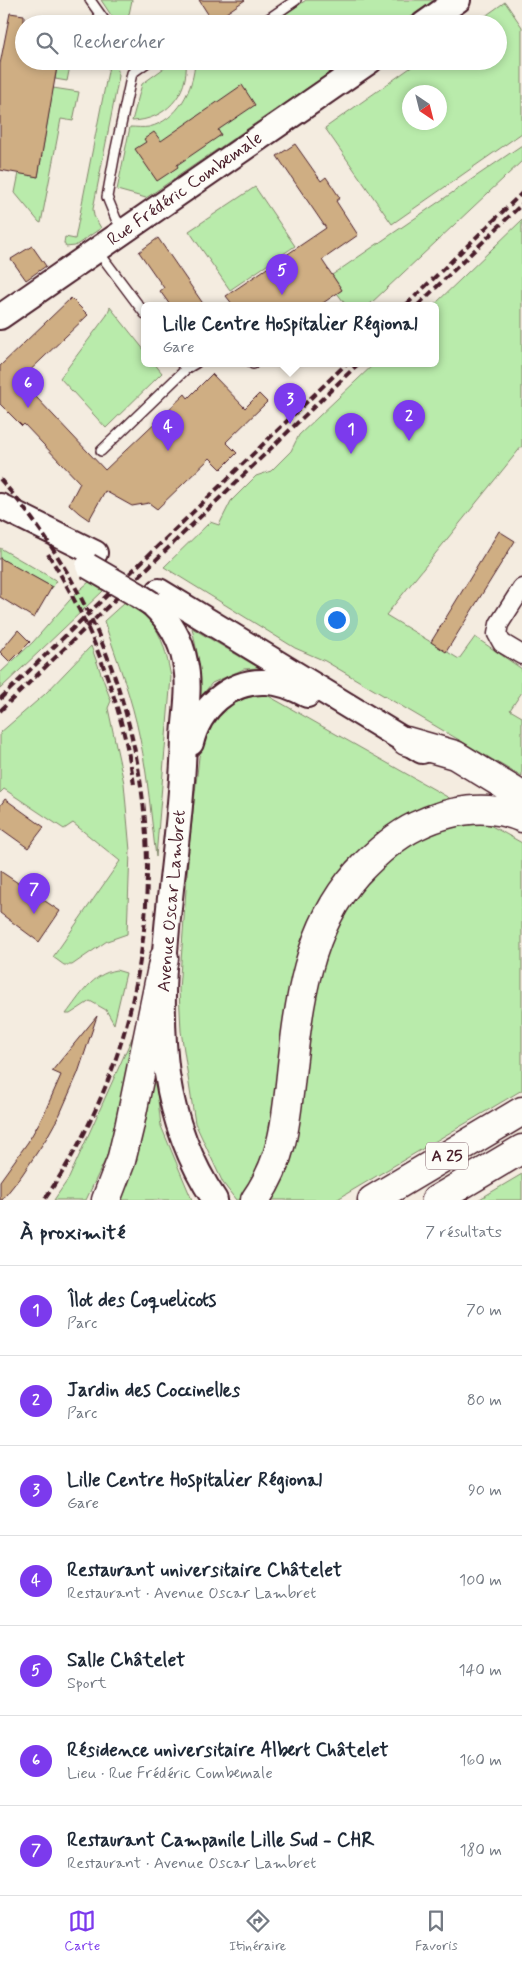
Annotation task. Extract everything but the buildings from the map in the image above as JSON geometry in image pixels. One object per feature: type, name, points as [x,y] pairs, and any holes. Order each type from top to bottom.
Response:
[{"type":"highway","points":[[406,741],[454,755],[522,796]]},
{"type":"highway","points":[[255,1200],[271,1172],[284,1136],[300,1002],[311,955],[333,906],[346,885],[387,845],[426,821],[454,812],[486,809],[512,813],[522,818]]},
{"type":"highway","points":[[106,1200],[127,1136],[164,958]]},
{"type":"highway","name":"A 25","points":[[372,1200],[522,1112]]},
{"type":"highway","name":"A 25","points":[[436,1200],[522,1149]]},
{"type":"main road","points":[[437,15],[458,0]]},
{"type":"main road","name":"Rue Frédéric Combemale","points":[[0,317],[357,70]]},
{"type":"main road","name":"Avenue Oscar Lambret","points":[[0,506],[91,560],[138,595],[155,598],[350,708],[522,812]]},
{"type":"main road","name":"Avenue Oscar Lambret","points":[[0,524],[91,560]]},
{"type":"main road","name":"Avenue Oscar Lambret","points":[[155,598],[180,643],[186,664],[188,683],[184,771],[164,958],[164,1028],[167,1073],[175,1115],[185,1146],[196,1169],[215,1200]]},
{"type":"main road","name":"Avenue Oscar Lambret","points":[[184,771],[196,725],[203,713],[224,694],[236,688],[254,682],[283,684],[318,700],[350,708]]},
{"type":"street","points":[[522,588],[499,624],[496,634],[502,642],[522,656]]},
{"type":"lane","points":[[90,0],[101,15]]},
{"type":"lane","points":[[274,15],[296,0]]},
{"type":"lane","points":[[124,231],[116,220],[107,197],[132,73],[136,70]]},
{"type":"lane","points":[[97,250],[141,309]]},
{"type":"lane","points":[[101,451],[183,367]]},
{"type":"green space","points":[[101,0],[132,0],[129,15],[111,15]]},
{"type":"green space","points":[[306,0],[434,0],[413,15],[284,15]]},
{"type":"green space","points":[[505,2],[522,27],[522,133],[392,224],[325,128],[407,70],[507,70],[507,15],[487,15]]},
{"type":"green space","points":[[56,70],[69,70],[67,81],[55,79]]},
{"type":"green space","points":[[108,70],[118,70],[119,76],[93,209],[94,216],[101,228],[75,246],[66,247],[64,243],[65,237],[75,239]]},
{"type":"green space","points":[[161,70],[186,70],[179,95],[164,111],[144,120],[132,121],[142,84]]},
{"type":"green space","points":[[194,70],[334,70],[146,198],[117,190],[130,127],[149,127],[168,118],[188,92]]},
{"type":"green space","points":[[53,88],[79,92],[73,121],[61,119],[41,223],[15,193],[19,173],[38,177]]},
{"type":"green space","points":[[522,145],[522,161],[372,302],[344,302],[337,293],[342,290],[332,275]]},
{"type":"green space","points":[[255,187],[295,246],[230,290],[189,231]]},
{"type":"green space","points":[[522,220],[522,446],[386,615],[459,659],[475,637],[522,669],[522,692],[510,710],[522,717],[522,777],[325,661],[295,648],[164,567],[210,522],[219,525],[231,501],[256,476],[271,471],[291,451],[299,435],[371,367],[439,367],[439,302],[437,302]]},
{"type":"green space","points":[[110,307],[141,346],[141,367],[157,367],[162,373],[106,428],[60,378],[107,315]]},
{"type":"green space","points":[[0,548],[57,581],[51,589],[50,586],[0,559]]},
{"type":"green space","points":[[89,582],[103,591],[0,689],[0,673],[33,642],[76,593]]},
{"type":"green space","points":[[125,602],[145,615],[156,628],[165,652],[171,677],[156,857],[143,753],[137,724],[104,621]]},
{"type":"green space","points":[[192,628],[259,668],[244,669],[212,683],[198,700],[199,662]]},
{"type":"green space","points":[[91,646],[111,701],[108,708],[124,783],[130,851],[127,934],[107,941],[72,965],[64,965],[53,957],[120,861],[73,823],[64,829],[4,789],[0,793],[0,733],[45,694]]},
{"type":"green space","points":[[265,694],[451,799],[415,812],[390,827],[333,884],[313,915],[299,951],[289,989],[283,1026],[277,1094],[269,1139],[262,1161],[252,1181],[239,1200],[236,1200],[223,1183],[195,1123],[181,1031],[179,990],[189,847],[199,757],[204,734],[215,717],[226,706],[241,699]]},
{"type":"green space","points":[[479,819],[522,843],[522,1090],[336,1200],[267,1200],[281,1180],[294,1148],[305,1079],[306,1025],[314,978],[350,900],[385,861],[430,830]]},
{"type":"green space","points":[[116,970],[126,973],[114,1024],[106,1010],[90,1001],[70,1014],[66,1014],[93,981],[108,972]]},
{"type":"green space","points":[[136,1029],[108,1154],[86,1200],[54,1200],[69,1178]]},
{"type":"green space","points":[[153,1056],[161,1126],[192,1200],[120,1200],[124,1191],[144,1109]]},
{"type":"green space","points":[[522,1174],[522,1200],[478,1200]]},
{"type":"railway","points":[[409,302],[522,193]]},
{"type":"railway","points":[[421,302],[522,204]]},
{"type":"railway","points":[[0,699],[343,367]]},
{"type":"railway","points":[[0,711],[355,367]]},
{"type":"railway","points":[[0,479],[59,558],[103,645],[132,737],[146,832],[144,928],[127,1023],[94,1114],[44,1200]]},
{"type":"railway","points":[[48,554],[78,608],[103,664],[121,723],[134,784]]},
{"type":"place","name":"Salle Châtelet","points":[[282,295]]},
{"type":"place","name":"Résidence universitaire Albert Châtelet","points":[[28,408]]},
{"type":"place","name":"Lille Centre Hospitalier Régional","points":[[290,424]]},
{"type":"place","name":"Jardin des Coccinelles","points":[[409,441]]},
{"type":"place","name":"Restaurant universitaire Châtelet","points":[[168,451]]},
{"type":"place","name":"Îlot des Coquelicots","points":[[351,454]]},
{"type":"place","name":"Restaurant Campanile Lille Sud - CHR","points":[[34,914]]}]
